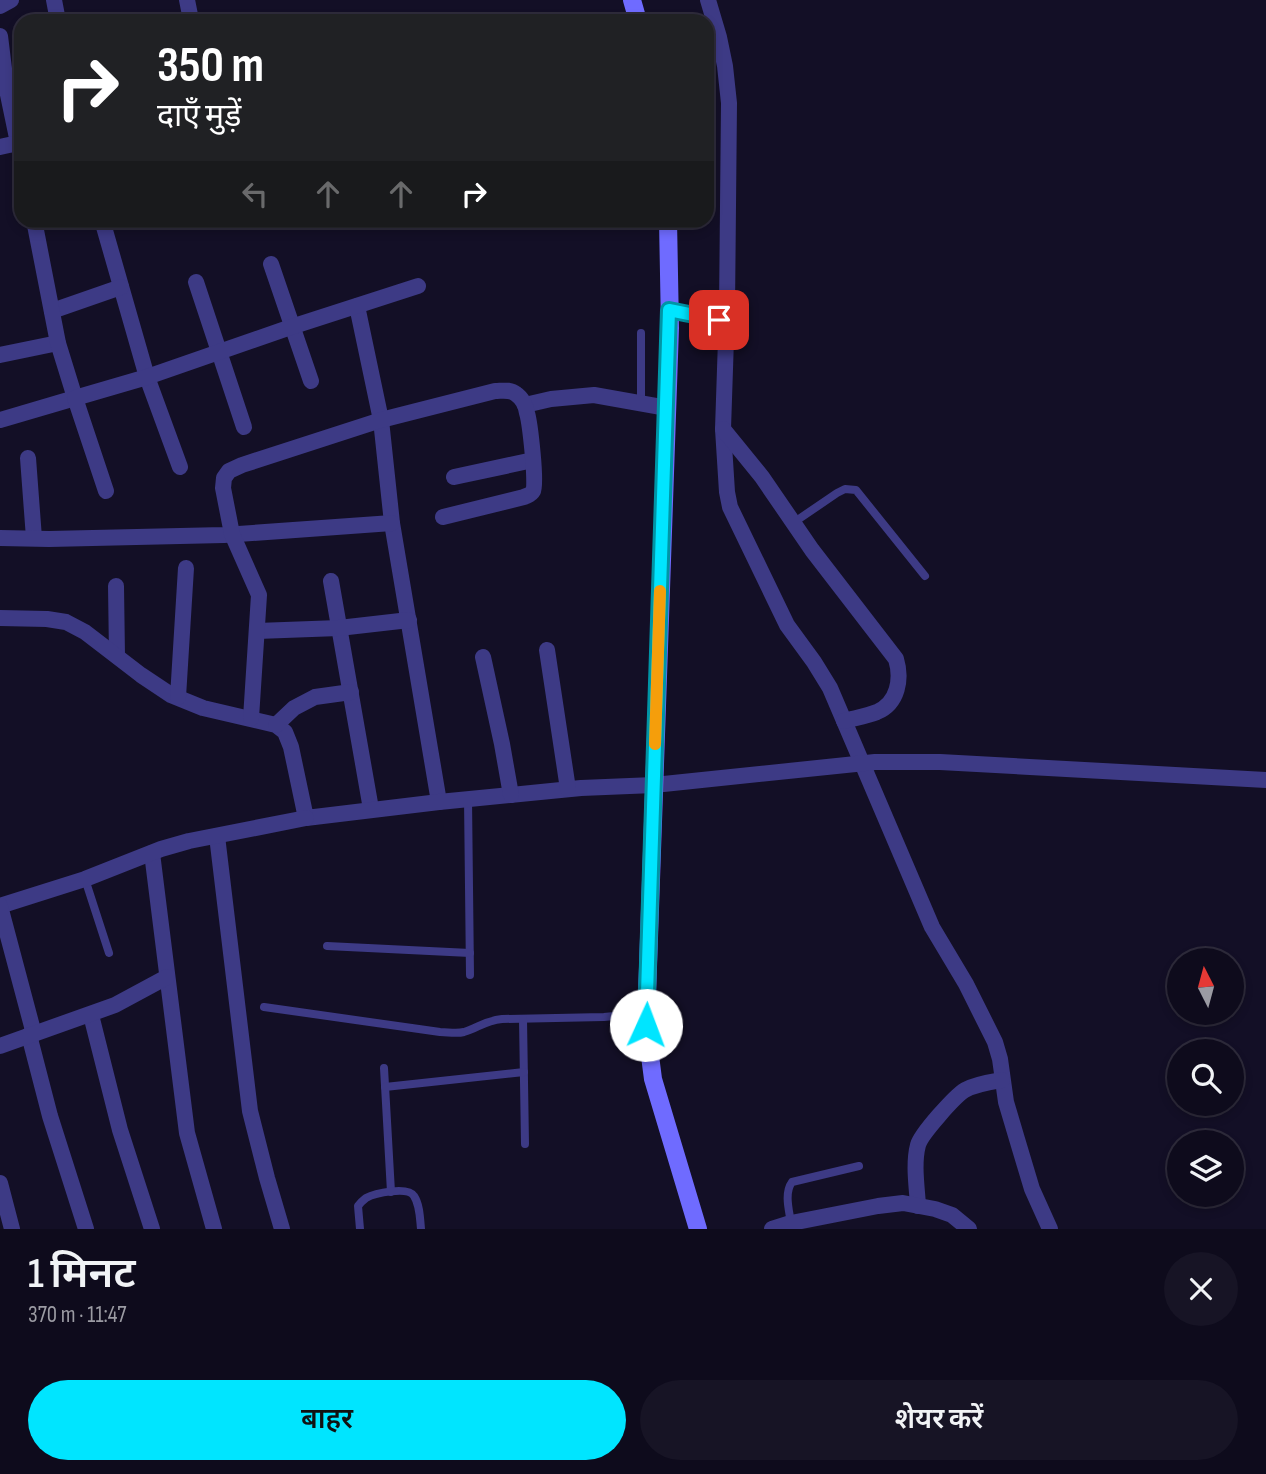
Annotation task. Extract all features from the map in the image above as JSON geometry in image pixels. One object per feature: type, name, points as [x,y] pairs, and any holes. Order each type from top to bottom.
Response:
[{"type":"main road","points":[[668,228],[667,408],[646,1025],[653,1079],[698,1229]]},
{"type":"street","points":[[0,6],[11,0]]},
{"type":"street","points":[[714,20],[725,66],[729,103],[723,429],[730,507],[787,625],[830,688],[932,928],[995,1042],[1006,1102],[1020,1152],[1032,1189],[1050,1229]]},
{"type":"street","points":[[0,36],[3,86],[14,127]]},
{"type":"street","points":[[36,228],[58,343],[106,491]]},
{"type":"street","points":[[104,228],[147,377],[180,467]]},
{"type":"street","points":[[271,264],[311,381]]},
{"type":"street","points":[[196,282],[244,426]]},
{"type":"street","points":[[0,420],[147,377],[418,286]]},
{"type":"street","points":[[52,310],[121,287]]},
{"type":"street","points":[[357,306],[381,420],[392,523],[439,802]]},
{"type":"street","points":[[669,310],[719,320]]},
{"type":"street","points":[[1,350],[58,343]]},
{"type":"street","points":[[251,718],[259,595],[232,534],[223,488],[224,478],[229,471],[381,420],[495,391],[516,394],[527,411],[534,486],[530,495],[443,517]]},
{"type":"street","points":[[525,405],[551,399],[594,395],[667,408]]},
{"type":"street","points":[[723,429],[762,477],[812,550],[896,659],[900,671],[899,683],[886,707],[844,721]]},
{"type":"street","points":[[28,458],[34,538]]},
{"type":"street","points":[[454,477],[533,460]]},
{"type":"street","points":[[0,538],[232,534],[392,523]]},
{"type":"street","points":[[178,697],[186,568]]},
{"type":"street","points":[[331,581],[371,809]]},
{"type":"street","points":[[116,586],[117,656]]},
{"type":"street","points":[[0,618],[66,622],[85,632],[171,695],[203,708],[276,725],[285,732],[291,747],[306,818]]},
{"type":"street","points":[[257,631],[339,628],[409,620]]},
{"type":"street","points":[[547,650],[568,789]]},
{"type":"street","points":[[483,657],[511,795]]},
{"type":"street","points":[[276,725],[294,708],[315,697],[351,692]]},
{"type":"street","points":[[86,1229],[50,1116],[0,906],[85,879],[189,841],[306,818],[371,809],[568,789],[654,785],[875,762],[940,762],[1266,780]]},
{"type":"street","points":[[217,836],[250,1111],[282,1229]]},
{"type":"street","points":[[152,853],[187,1133],[214,1229]]},
{"type":"street","points":[[0,1045],[115,1006],[167,976]]},
{"type":"street","points":[[91,1015],[120,1130],[152,1229]]},
{"type":"street","points":[[918,1206],[918,1144],[925,1132],[963,1091],[1002,1080]]},
{"type":"street","points":[[0,1183],[12,1229]]},
{"type":"street","points":[[772,1229],[791,1223],[902,1203],[952,1215],[969,1229]]},
{"type":"lane","points":[[640,333],[641,403]]},
{"type":"lane","points":[[793,523],[837,493],[845,489],[856,490],[925,576]]},
{"type":"lane","points":[[468,799],[470,975]]},
{"type":"lane","points":[[85,879],[108,953]]},
{"type":"lane","points":[[327,946],[470,953]]},
{"type":"lane","points":[[264,1007],[440,1032],[464,1032],[490,1020],[604,1017],[646,1013]]},
{"type":"lane","points":[[523,1018],[525,1144]]},
{"type":"lane","points":[[384,1068],[391,1192]]},
{"type":"lane","points":[[386,1087],[524,1072]]},
{"type":"lane","points":[[791,1223],[788,1192],[792,1182],[859,1166]]},
{"type":"lane","points":[[360,1229],[358,1206],[364,1199],[391,1192],[410,1191],[418,1207],[421,1229]]},
{"type":"slow traffic","points":[[655,744],[660,591]]},
{"type":"route","points":[[646,1025],[669,310],[719,320]]}]
